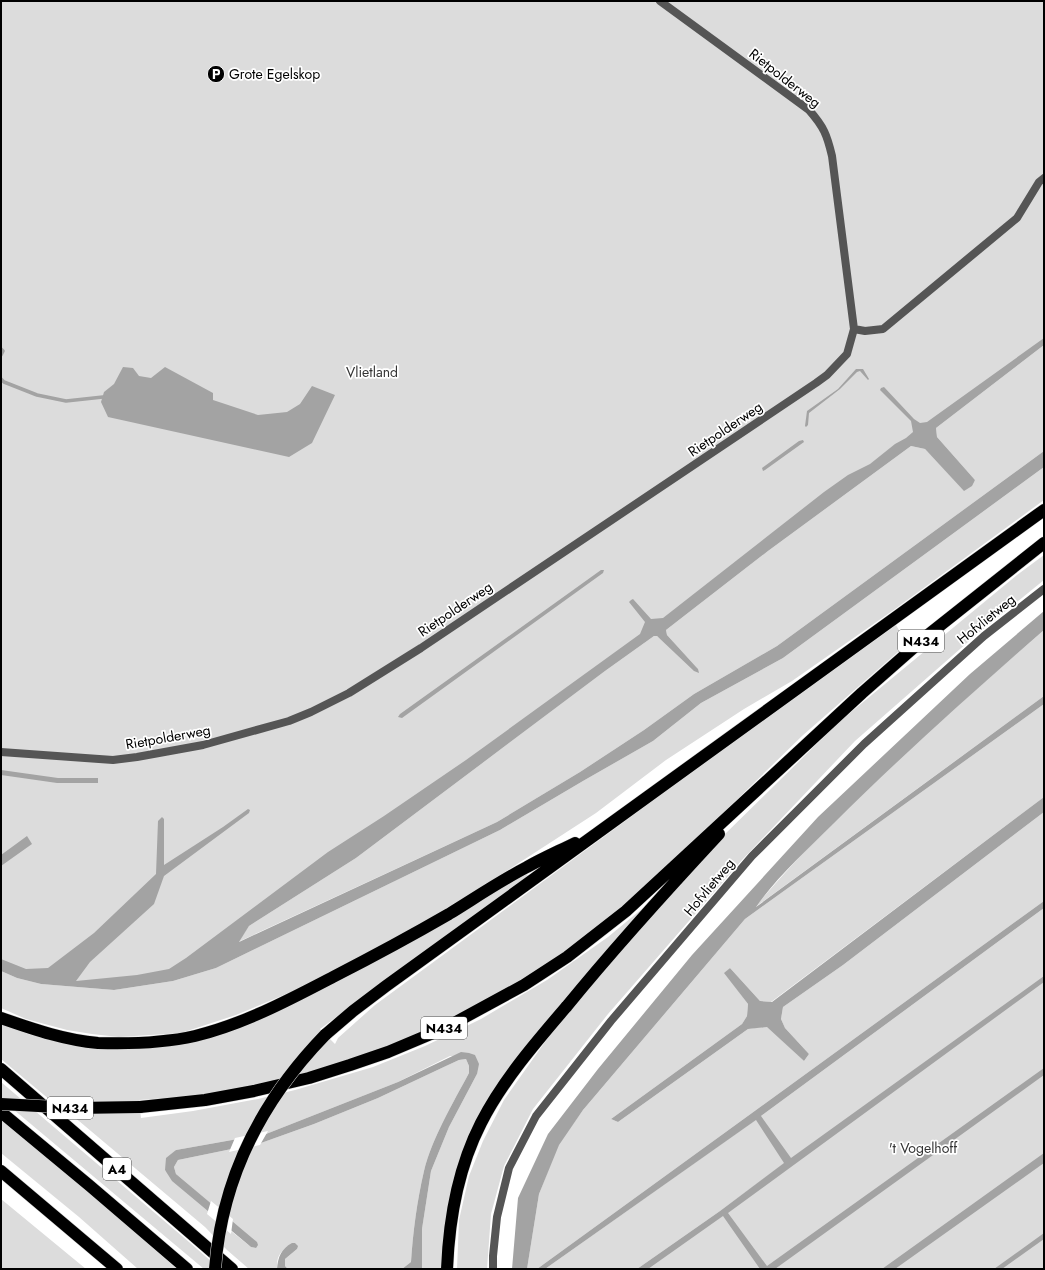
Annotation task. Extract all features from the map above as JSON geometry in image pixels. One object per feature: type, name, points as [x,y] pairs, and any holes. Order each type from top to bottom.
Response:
[{"type":"highway","name":"N434","points":[[214,1269],[224,1209],[230,1188],[246,1146],[256,1126],[280,1088],[306,1055],[326,1035],[353,1011],[386,986],[1044,510]]},
{"type":"highway","name":"N434","points":[[1,1104],[76,1108],[140,1106],[205,1100],[254,1091],[309,1078],[388,1052],[458,1020],[524,985],[567,957],[626,911],[856,698],[928,635],[1044,543]]},
{"type":"highway","name":"N434","points":[[447,1269],[451,1221],[457,1190],[473,1141],[481,1123],[495,1099],[512,1074],[548,1028],[618,944],[774,775]]},
{"type":"highway","name":"N434","points":[[1,1018],[35,1030],[69,1039],[96,1042],[119,1043],[170,1040],[195,1036],[215,1030],[264,1012],[316,986],[391,946],[526,867],[604,828]]},
{"type":"highway","name":"A4","points":[[1,1069],[232,1269]]},
{"type":"highway","name":"A4","points":[[1,1112],[187,1269]]},
{"type":"highway","points":[[1,1171],[117,1269]]},
{"type":"street","name":"Rietpolderweg","points":[[1,752],[113,760],[137,757],[203,745],[289,721],[311,712],[349,693],[421,648],[816,383],[827,375],[847,354],[854,329],[832,156],[827,136],[820,123],[809,110],[660,1]]},
{"type":"street","points":[[854,329],[865,331],[883,329],[1017,218],[1039,182],[1044,178]]},
{"type":"street","name":"Hofvlietweg","points":[[493,1269],[497,1216],[509,1168],[536,1116],[611,1021],[752,856],[864,744],[984,636],[1044,589]]},
{"type":"green space","name":"Vlietland","points":[[1,1],[1044,1],[1044,341],[186,969],[115,983],[74,983],[1,964]]},
{"type":"green space","points":[[1044,345],[1044,451],[777,646],[694,694],[644,730],[580,772],[497,822],[238,942],[249,926],[356,858],[605,671],[654,636],[657,636],[698,669],[667,635],[666,630],[768,551],[911,446],[925,449],[964,490],[975,480],[937,437],[936,428]]},
{"type":"green space","points":[[1044,467],[1044,500],[895,609],[792,681],[744,709],[666,760],[596,813],[488,883],[397,938],[322,979],[236,1015],[181,1033],[119,1037],[92,1034],[67,1030],[26,1019],[1,1008],[1,971],[17,978],[41,984],[114,990],[173,981],[216,968],[500,830],[653,741],[701,703],[783,658]]},
{"type":"green space","points":[[1044,555],[1044,580],[976,635],[855,741],[742,860],[608,1014],[533,1109],[504,1166],[491,1214],[487,1269],[457,1269],[459,1220],[469,1176],[483,1141],[504,1100],[564,1015],[723,836],[839,722],[1017,575]]},
{"type":"green space","points":[[896,625],[907,644],[802,736],[713,823],[613,915],[554,960],[483,1004],[418,1035],[370,1055],[306,1075],[205,1095],[139,1100],[141,1118],[193,1111],[258,1099],[295,1090],[373,1067],[425,1046],[481,1019],[547,980],[608,937],[649,903],[478,1120],[442,1269],[422,1269],[422,1229],[431,1171],[449,1127],[477,1074],[475,1055],[450,1056],[398,1082],[266,1134],[176,1150],[165,1170],[231,1231],[251,1247],[256,1248],[210,1203],[176,1174],[174,1167],[178,1160],[261,1143],[314,1124],[378,1098],[459,1060],[466,1059],[469,1066],[469,1073],[432,1146],[424,1171],[417,1205],[411,1262],[402,1269],[288,1269],[285,1266],[285,1259],[297,1249],[295,1243],[287,1247],[281,1253],[278,1259],[277,1269],[249,1269],[227,1250],[205,1227],[79,1121],[50,1100],[1,1059],[1,1022],[28,1034],[69,1044],[204,1038],[525,871],[528,876],[320,1029],[335,1044],[338,1038],[375,1005],[651,802]]},
{"type":"green space","points":[[1044,630],[1044,696],[754,908],[787,871],[857,799],[931,730]]},
{"type":"green space","points":[[1044,704],[1044,797],[771,1002],[760,1001],[730,968],[725,973],[748,1004],[747,1016],[742,1024],[611,1119],[618,1122],[748,1029],[767,1026],[804,1061],[809,1054],[785,1028],[781,1019],[783,1007],[843,965],[1044,812],[1044,901],[537,1269],[527,1269],[539,1194],[558,1145],[583,1110],[745,919]]},
{"type":"green space","name":"'t Vogelhoff","points":[[1044,908],[1044,1269],[643,1269],[728,1212],[794,1164],[785,1163],[637,1269],[545,1269],[761,1116]]},
{"type":"green space","points":[[1,1082],[220,1269],[204,1269],[1,1099]]},
{"type":"green space","points":[[1,1120],[96,1198],[177,1269],[138,1269],[79,1217],[1,1153]]},
{"type":"green space","points":[[1,1199],[86,1269],[1,1269]]},
{"type":"shaded area","points":[[1044,338],[1044,345],[936,428],[937,437],[975,480],[972,486],[964,491],[925,449],[911,446],[768,551],[666,630],[667,635],[698,669],[699,673],[694,671],[657,636],[654,636],[605,671],[356,858],[249,926],[239,942],[497,822],[580,772],[644,730],[694,694],[777,646],[1044,451],[1044,467],[783,658],[701,703],[653,741],[500,830],[216,968],[173,981],[114,990],[41,984],[17,978],[1,971],[1,959],[26,969],[48,968],[94,933],[156,874],[158,821],[162,817],[164,819],[164,865],[248,809],[250,810],[249,813],[164,876],[154,904],[90,962],[76,981],[137,975],[169,969],[186,958],[328,852],[466,760],[640,634],[645,622],[629,602],[631,600],[633,599],[651,619],[663,618],[824,492],[848,475],[870,464],[895,444],[906,438],[913,432],[911,421],[880,390],[881,388],[884,387],[914,419],[920,423],[927,422]]},
{"type":"shaded area","points":[[123,367],[133,368],[139,376],[151,378],[165,367],[213,393],[213,400],[258,415],[287,412],[300,404],[312,386],[335,395],[312,443],[289,457],[108,417],[101,402],[104,392],[114,384]]},
{"type":"shaded area","points":[[856,369],[863,369],[869,379],[868,380],[860,371],[857,372],[840,389],[809,413],[808,425],[806,427],[807,411],[838,389]]},
{"type":"shaded area","points":[[803,440],[804,442],[763,471],[762,468],[799,441]]},
{"type":"shaded area","points":[[601,570],[604,570],[603,573],[402,718],[398,717],[400,714]]},
{"type":"shaded area","points":[[1044,611],[1044,630],[936,726],[858,800],[802,854],[782,875],[756,907],[1044,696],[1044,704],[745,919],[583,1110],[559,1145],[539,1194],[527,1269],[512,1269],[518,1198],[548,1134],[598,1069],[692,955],[818,817],[970,674]]},
{"type":"shaded area","points":[[1,770],[58,778],[98,778],[98,783],[57,783],[1,775]]},
{"type":"shaded area","points":[[1044,797],[1044,812],[843,965],[783,1007],[781,1019],[785,1028],[809,1054],[804,1061],[767,1027],[748,1029],[618,1122],[611,1119],[742,1024],[747,1016],[748,1004],[724,973],[730,968],[760,1001],[772,1002]]},
{"type":"shaded area","points":[[27,836],[32,844],[1,866],[1,855]]},
{"type":"shaded area","points":[[1044,901],[1044,908],[761,1116],[791,1158],[1044,976],[1044,982],[728,1213],[767,1266],[1044,1068],[1044,1075],[775,1269],[760,1269],[723,1216],[648,1269],[637,1269],[720,1211],[784,1163],[756,1120],[545,1269],[537,1269]]},
{"type":"shaded area","points":[[461,1052],[475,1055],[479,1064],[477,1074],[449,1127],[431,1171],[422,1229],[422,1269],[402,1269],[411,1262],[417,1205],[424,1171],[432,1146],[469,1073],[469,1066],[466,1059],[459,1060],[378,1098],[314,1124],[261,1143],[178,1160],[174,1167],[176,1174],[257,1242],[258,1245],[256,1248],[251,1247],[172,1181],[165,1170],[166,1158],[176,1150],[266,1134],[398,1082]]},
{"type":"shaded area","points":[[1044,1153],[1044,1163],[895,1269],[882,1269]]},
{"type":"shaded area","points":[[1044,1233],[1044,1239],[1002,1269],[994,1269]]},
{"type":"shaded area","points":[[292,1243],[295,1243],[298,1246],[297,1249],[285,1259],[285,1266],[288,1269],[277,1269],[281,1254],[285,1248]]},
{"type":"pier","points":[[268,1131],[260,1145],[229,1152],[235,1138]]},
{"type":"pier","points":[[211,1201],[233,1219],[231,1234],[207,1214]]},
{"type":"waterway","points":[[1,349],[3,351],[1,355]]},
{"type":"waterway","points":[[1,379],[4,382],[37,395],[66,401],[103,397]]},
{"type":"place","name":"Grote Egelskop","points":[[216,74]]}]
